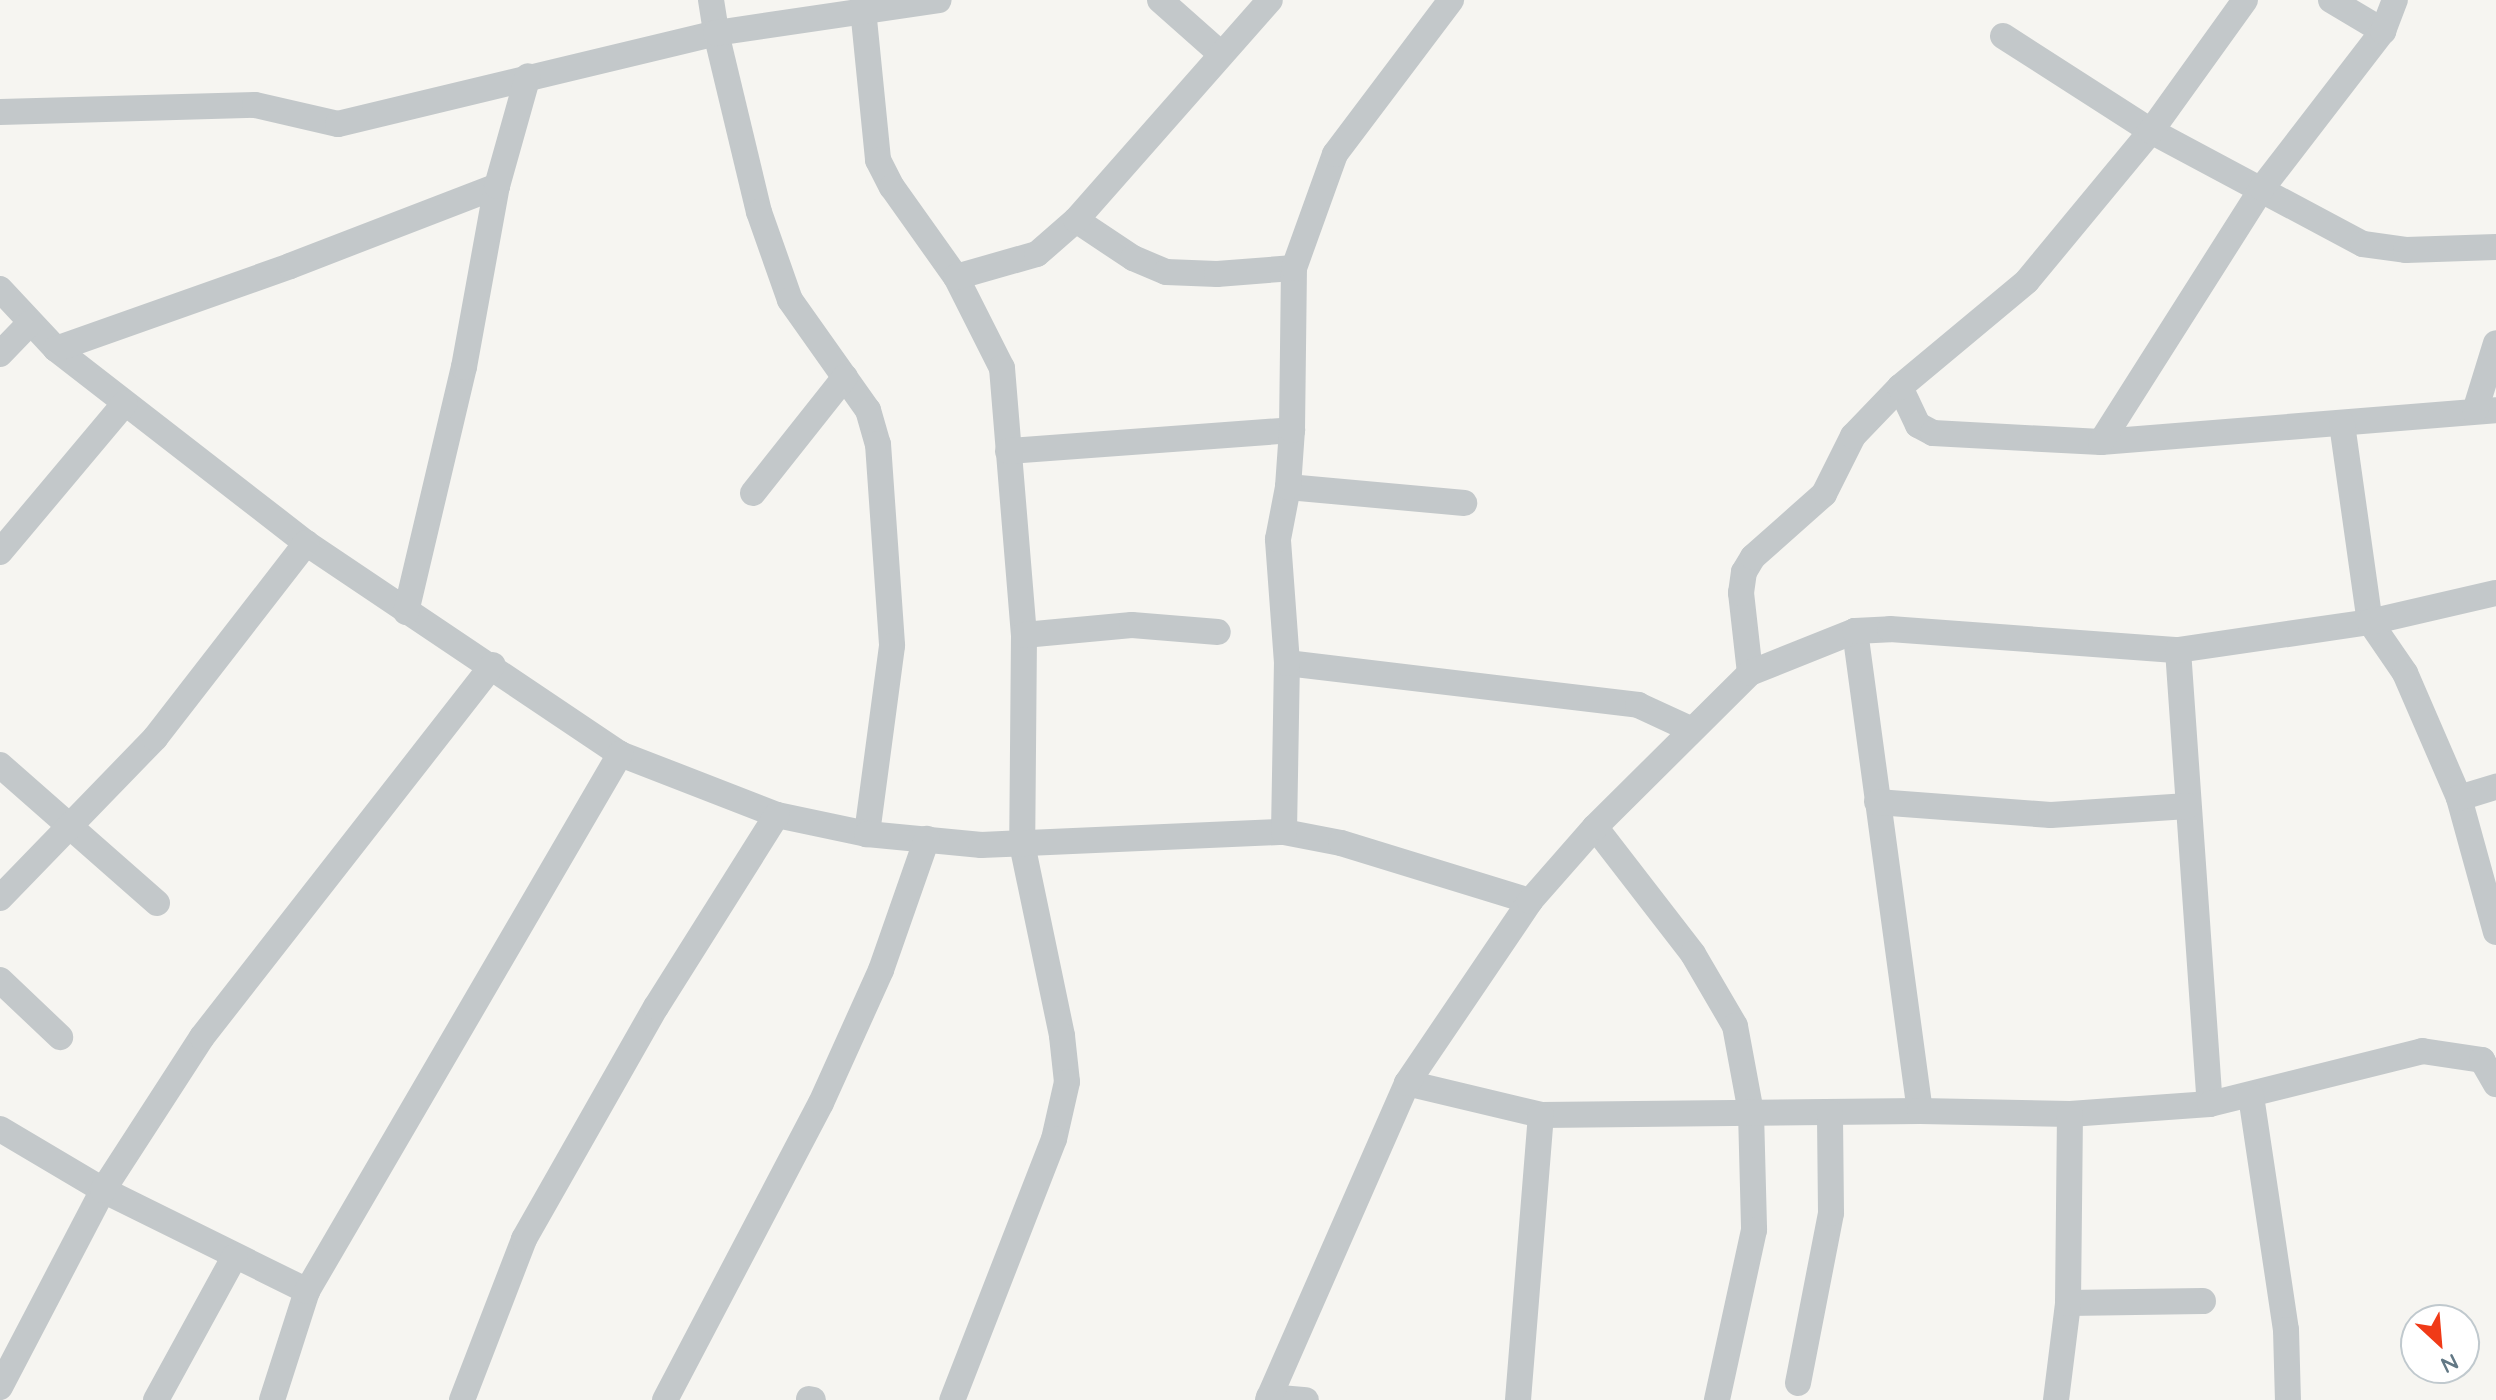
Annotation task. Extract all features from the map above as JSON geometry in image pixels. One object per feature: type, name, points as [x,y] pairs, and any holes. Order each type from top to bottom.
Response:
[{"type":"street","points":[[711,0],[716,33],[759,212],[790,300],[868,410],[878,444],[892,646],[867,834]]},
{"type":"street","points":[[0,112],[255,105],[338,124],[716,33],[939,0]]},
{"type":"street","points":[[1160,0],[1221,54]]},
{"type":"street","points":[[956,277],[1037,254],[1076,220],[1270,0]]},
{"type":"street","points":[[1284,832],[1287,663],[1278,539],[1288,487],[1292,430],[1294,268],[1335,154],[1451,0]]},
{"type":"street","points":[[1750,673],[1741,593],[1744,572],[1753,557],[1824,494],[1853,436],[1900,387],[2027,281],[2151,131],[2245,0]]},
{"type":"street","points":[[2331,0],[2383,31]]},
{"type":"street","points":[[2101,442],[2262,188],[2383,31],[2395,0]]},
{"type":"street","points":[[863,9],[878,160],[892,187],[956,277],[1002,368],[1024,635],[1022,844],[1062,1036],[1067,1082],[1054,1139],[952,1400]]},
{"type":"street","points":[[2003,36],[2151,131],[2363,244],[2406,250],[2496,247]]},
{"type":"street","points":[[406,612],[464,367],[497,186],[528,76]]},
{"type":"street","points":[[56,349],[290,266],[497,186]]},
{"type":"street","points":[[1076,220],[1133,258],[1166,272],[1217,274],[1294,268]]},
{"type":"street","points":[[0,289],[29,324],[56,349],[306,543],[406,612],[493,665],[620,754],[777,815],[867,834],[981,845],[1284,832],[1341,843],[1530,901]]},
{"type":"street","points":[[0,354],[29,324]]},
{"type":"street","points":[[1900,387],[1918,425],[1933,433],[2101,442],[2485,410],[2496,343]]},
{"type":"street","points":[[753,493],[845,377]]},
{"type":"street","points":[[0,552],[125,403]]},
{"type":"street","points":[[2342,424],[2370,622],[2405,673],[2459,798],[2496,932]]},
{"type":"street","points":[[1008,451],[1292,430]]},
{"type":"street","points":[[1288,487],[1464,503]]},
{"type":"street","points":[[0,898],[155,738],[306,543]]},
{"type":"street","points":[[1306,1400],[1268,1398],[1407,1083],[1530,901],[1595,827],[1690,729],[1750,673],[1855,631],[1890,629],[2178,650],[2370,622],[2496,593]]},
{"type":"street","points":[[1024,635],[1132,625],[1218,632]]},
{"type":"street","points":[[1855,631],[1920,1111]]},
{"type":"street","points":[[2178,650],[2210,1104]]},
{"type":"street","points":[[1287,663],[1638,705],[1690,729]]},
{"type":"street","points":[[0,1387],[103,1190],[202,1037],[493,665]]},
{"type":"street","points":[[272,1400],[307,1291],[620,754]]},
{"type":"street","points":[[0,765],[157,903]]},
{"type":"street","points":[[2459,798],[2496,787]]},
{"type":"street","points":[[1877,802],[2051,815],[2188,806]]},
{"type":"street","points":[[462,1400],[524,1239],[656,1007],[777,815]]},
{"type":"street","points":[[1595,827],[1693,954],[1735,1026],[1751,1112],[1754,1230],[1717,1400]]},
{"type":"street","points":[[665,1400],[821,1103],[881,970],[927,839]]},
{"type":"street","points":[[0,980],[60,1037]]},
{"type":"street","points":[[1407,1083],[1541,1115],[1920,1111],[2070,1114],[2210,1104],[2422,1051],[2482,1060],[2496,1084]]},
{"type":"street","points":[[2251,1096],[2286,1330],[2288,1400]]},
{"type":"street","points":[[1798,1383],[1831,1213],[1830,1113]]},
{"type":"street","points":[[2056,1400],[2068,1303],[2070,1114]]},
{"type":"street","points":[[1518,1400],[1541,1115]]},
{"type":"street","points":[[0,1129],[103,1190],[307,1291]]},
{"type":"street","points":[[156,1400],[235,1256]]},
{"type":"street","points":[[2068,1303],[2203,1301]]}]
